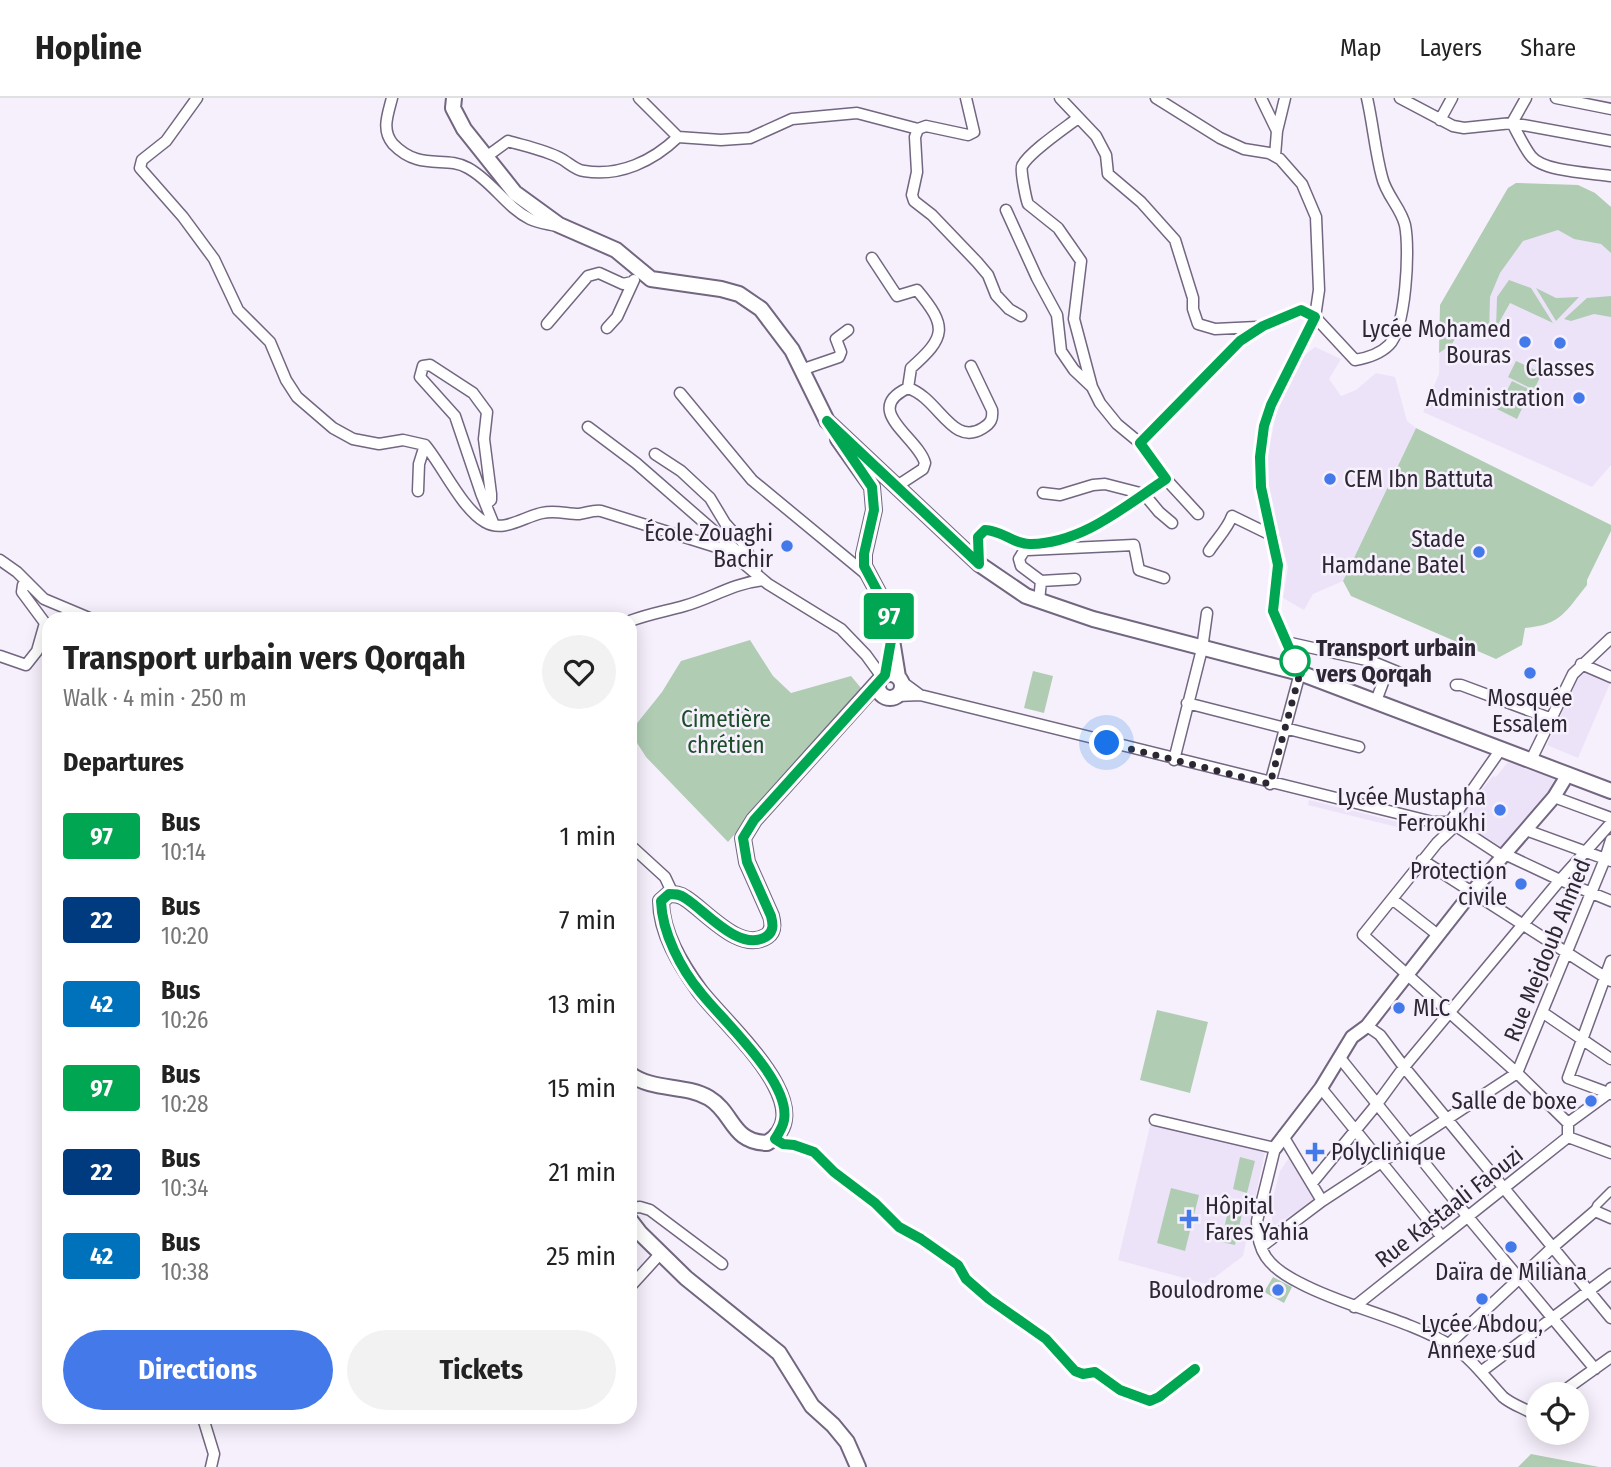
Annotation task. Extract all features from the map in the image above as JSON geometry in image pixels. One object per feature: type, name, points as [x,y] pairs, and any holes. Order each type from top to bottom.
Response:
[{"type":"main road","points":[[454,98],[453,108],[464,129],[486,157],[515,192],[559,225],[616,250],[637,277],[739,294],[749,300],[775,326],[792,350],[827,421],[872,487],[874,510],[864,554],[864,566],[887,609],[892,635],[889,678],[881,695],[893,697]]},
{"type":"main road","points":[[827,421],[979,564],[1026,596],[1093,619],[1300,673],[1611,791]]},
{"type":"main road","points":[[853,710],[893,697],[902,689],[889,678]]},
{"type":"main road","points":[[637,1078],[650,1084],[697,1093],[709,1099],[719,1107],[737,1132],[747,1139],[767,1143],[775,1139],[784,1121],[779,1090],[741,1038],[701,993],[676,954],[661,906],[663,897],[673,894],[682,896],[730,932],[745,939],[765,937],[770,933],[773,923],[747,862],[743,838],[754,820],[853,710],[889,678]]},
{"type":"main road","points":[[637,1228],[660,1254],[704,1294],[752,1329],[779,1353],[812,1406],[847,1442],[858,1467]]},
{"type":"street","points":[[197,98],[166,141],[142,160],[140,168],[214,258],[238,310],[270,342],[286,380],[297,397],[313,413],[353,439],[379,444],[404,440],[425,445],[449,482],[484,522],[494,525],[511,524],[542,513],[581,514],[601,510],[729,551],[763,580],[841,629],[889,678],[920,695],[1270,784],[1433,822],[1452,824],[1502,856],[1509,856],[1611,901]]},
{"type":"street","points":[[392,98],[386,132],[394,144],[422,162],[465,166],[532,221],[568,229]]},
{"type":"street","points":[[639,98],[678,137],[721,140],[750,138],[792,119],[857,113],[918,129],[926,126],[968,135],[974,132],[966,98]]},
{"type":"street","points":[[1060,98],[1096,136],[1105,155],[1108,174],[1141,202],[1175,240],[1198,324],[1215,329],[1263,326]]},
{"type":"street","points":[[1156,98],[1220,138],[1244,149],[1275,156],[1302,184],[1315,218],[1319,290],[1315,317],[1271,405],[1264,426],[1260,457],[1261,487],[1278,565],[1273,611],[1300,673],[1270,784]]},
{"type":"street","points":[[1261,98],[1277,131]]},
{"type":"street","points":[[1269,114],[1272,98]]},
{"type":"street","points":[[1275,156],[1277,131],[1285,98]]},
{"type":"street","points":[[1140,443],[1219,359],[1240,341],[1263,326],[1301,310],[1315,317],[1355,360],[1376,354],[1390,345],[1400,325],[1404,306],[1407,238],[1405,223],[1382,181],[1367,98]]},
{"type":"street","points":[[1440,120],[1452,98]]},
{"type":"street","points":[[1512,123],[1526,98]]},
{"type":"street","points":[[1556,98],[1611,109]]},
{"type":"street","points":[[1403,99],[1453,126],[1464,128],[1512,123],[1611,141]]},
{"type":"street","points":[[1078,118],[1046,142],[1023,164],[1021,170],[1028,204],[1058,228],[1081,261],[1074,319],[1092,387],[1100,403],[1116,424],[1140,443],[1166,479],[1198,514]]},
{"type":"street","points":[[1512,123],[1532,157],[1539,163],[1611,176]]},
{"type":"street","points":[[918,129],[915,137],[917,172],[912,195],[914,201],[932,215],[977,262],[988,275],[996,295],[1009,309],[1021,316]]},
{"type":"street","points":[[486,157],[508,141],[559,157],[581,171],[611,173],[634,166],[663,152],[678,137]]},
{"type":"street","points":[[1006,210],[1041,287],[1057,315],[1061,351],[1074,370],[1092,387]]},
{"type":"street","points":[[872,258],[898,296],[917,290],[937,317],[937,339],[930,350],[911,368],[908,388],[890,402],[892,420],[926,463],[923,469],[897,486]]},
{"type":"street","points":[[547,324],[588,276],[599,273],[623,284],[637,277]]},
{"type":"street","points":[[607,328],[617,317],[637,277]]},
{"type":"street","points":[[801,370],[839,357],[841,352],[836,340],[848,330]]},
{"type":"street","points":[[486,504],[491,500],[484,439],[487,412],[473,393],[430,365],[423,366],[420,377],[455,416],[486,504],[494,525]]},
{"type":"street","points":[[908,388],[923,394],[958,430],[966,434],[975,433],[993,418],[992,410],[971,366]]},
{"type":"street","points":[[680,393],[752,480],[867,576]]},
{"type":"street","points":[[588,427],[691,509],[756,570]]},
{"type":"street","points":[[418,491],[419,464],[425,445]]},
{"type":"street","points":[[655,454],[681,471],[710,498],[725,523],[743,543],[763,580]]},
{"type":"street","points":[[979,564],[978,537],[985,530],[992,530],[1029,545],[1047,542],[1097,526],[1166,479]]},
{"type":"street","points":[[1043,493],[1060,495],[1105,484],[1144,494],[1171,523]]},
{"type":"street","points":[[1209,551],[1232,516],[1273,536]]},
{"type":"street","points":[[1075,579],[1041,581],[1021,566],[1019,559],[1024,551],[1134,545],[1139,570],[1164,578]]},
{"type":"street","points":[[0,560],[44,599],[75,612]]},
{"type":"street","points":[[637,619],[686,606],[744,582],[763,580]]},
{"type":"street","points":[[1039,601],[1041,581]]},
{"type":"street","points":[[27,582],[23,585],[22,592],[42,619]]},
{"type":"street","points":[[1174,760],[1202,649],[1207,613]]},
{"type":"street","points":[[0,656],[26,665],[37,651],[42,634]]},
{"type":"street","points":[[1531,760],[1573,674],[1611,638]]},
{"type":"street","points":[[1286,642],[1371,661],[1405,675]]},
{"type":"street","points":[[1581,664],[1611,677]]},
{"type":"street","points":[[1376,701],[1385,677]]},
{"type":"street","points":[[1455,685],[1552,719]]},
{"type":"street","points":[[893,697],[920,695]]},
{"type":"street","points":[[1187,703],[1359,747]]},
{"type":"street","points":[[1501,749],[1452,824],[1363,935],[1517,1073],[1568,1123],[1568,1137],[1611,1153]]},
{"type":"street","points":[[1526,1410],[1505,1399],[1482,1371],[1449,1344],[1422,1331],[1324,1296],[1287,1276],[1265,1256],[1257,1233],[1257,1222],[1275,1148],[1283,1136],[1321,1088],[1352,1037],[1367,1026],[1472,892],[1554,797],[1568,774]]},
{"type":"street","points":[[1312,1184],[1404,1067],[1611,820],[1554,797]]},
{"type":"street","points":[[1433,822],[1437,842]]},
{"type":"street","points":[[1526,830],[1608,860]]},
{"type":"street","name":"Rue Mejdoub Ahmed","points":[[1517,1073],[1591,892],[1608,860],[1611,840]]},
{"type":"street","points":[[637,851],[665,877],[673,894]]},
{"type":"street","points":[[1422,860],[1608,979]]},
{"type":"street","points":[[1392,899],[1438,935]]},
{"type":"street","points":[[1610,1092],[1568,1078],[1608,979],[1611,961]]},
{"type":"street","points":[[1542,1012],[1611,1059]]},
{"type":"street","points":[[1367,1026],[1380,1035],[1611,1318]]},
{"type":"street","points":[[1340,1058],[1595,1369]]},
{"type":"street","points":[[1262,1247],[1322,1201],[1517,1073]]},
{"type":"street","points":[[1321,1088],[1442,1237]]},
{"type":"street","points":[[1568,1123],[1610,1092]]},
{"type":"street","points":[[1155,1120],[1275,1148]]},
{"type":"street","points":[[1283,1136],[1322,1201]]},
{"type":"street","name":"Rue Kastaali Faouzi","points":[[1354,1307],[1568,1137]]},
{"type":"street","points":[[775,1139],[783,1144],[814,1152],[834,1172],[875,1203],[899,1227],[958,1265],[966,1279],[989,1299],[1046,1339],[1075,1371],[1083,1374],[1095,1372],[1120,1390],[1150,1401],[1195,1369]]},
{"type":"street","points":[[1449,1344],[1594,1212],[1611,1191]]},
{"type":"street","points":[[637,1207],[650,1210],[722,1264]]},
{"type":"street","points":[[1594,1212],[1611,1218]]},
{"type":"street","points":[[637,1279],[660,1254]]},
{"type":"street","points":[[1482,1371],[1611,1274]]},
{"type":"street","points":[[1576,1382],[1611,1357]]},
{"type":"street","points":[[205,1424],[214,1454],[211,1467]]},
{"type":"shaded area","name":"Lycée Mohamed Bouras","points":[[1516,183],[1578,185],[1595,193],[1611,207],[1611,465],[1592,487],[1423,412],[1439,374],[1440,305],[1508,188]]},
{"type":"shaded area","name":"CEM Ibn Battuta","points":[[1315,347],[1341,359],[1329,379],[1341,396],[1356,390],[1376,373],[1395,377],[1407,421],[1416,428],[1343,581],[1313,594],[1304,610],[1283,598],[1288,567],[1268,492],[1266,466],[1278,402],[1301,358]]},
{"type":"shaded area","points":[[1582,669],[1611,681],[1578,758],[1547,745]]},
{"type":"shaded area","name":"Lycée Mustapha Ferroukhi","points":[[1508,762],[1554,779],[1546,798],[1501,851],[1456,821]]},
{"type":"shaded area","points":[[1309,800],[1418,827],[1417,832],[1308,805]]},
{"type":"shaded area","name":"Hôpital Fares Yahia","points":[[1151,1122],[1217,1140],[1219,1136],[1237,1141],[1237,1145],[1265,1152],[1243,1256],[1206,1284],[1118,1260]]},
{"type":"shaded area","points":[[1291,1155],[1317,1199],[1272,1227],[1272,1201],[1280,1171]]},
{"type":"green space","points":[[1516,183],[1578,185],[1595,193],[1611,207],[1611,253],[1601,244],[1574,239],[1558,230],[1523,241],[1500,273],[1490,297],[1489,337],[1463,324],[1452,344],[1439,353],[1440,305],[1508,188]]},
{"type":"green space","points":[[1509,280],[1531,288],[1553,323],[1510,303],[1496,328],[1497,297]]},
{"type":"green space","points":[[1536,288],[1556,298],[1579,297],[1556,321]]},
{"type":"green space","points":[[1611,296],[1611,317],[1594,314],[1571,321],[1564,319],[1587,298]]},
{"type":"green space","points":[[1516,361],[1542,373],[1534,390],[1508,377]]},
{"type":"green space","points":[[1512,381],[1531,390],[1517,419],[1497,409]]},
{"type":"green space","name":"Stade Hamdane Batel","points":[[1416,428],[1611,525],[1611,531],[1587,585],[1568,609],[1547,624],[1525,628],[1522,645],[1496,659],[1351,596],[1343,581]]},
{"type":"green space","name":"Cimetière chrétien","points":[[750,640],[773,676],[791,693],[851,676],[861,688],[728,842],[646,757],[637,743],[637,723],[662,692],[681,661]]},
{"type":"green space","points":[[1033,671],[1053,676],[1044,713],[1024,708]]},
{"type":"green space","points":[[1157,1010],[1208,1022],[1190,1093],[1140,1080]]},
{"type":"green space","points":[[1240,1157],[1255,1161],[1247,1193],[1233,1189]]},
{"type":"green space","points":[[1171,1188],[1199,1195],[1185,1251],[1157,1243]]},
{"type":"green space","points":[[1230,1202],[1244,1205],[1235,1245],[1221,1242]]},
{"type":"green space","name":"Boulodrome","points":[[1273,1277],[1292,1287],[1284,1303],[1264,1292]]},
{"type":"green space","points":[[1531,1454],[1599,1467],[1518,1467]]},
{"type":"bus line","name":"97","points":[[1195,1369],[1150,1401],[1141,1400],[1120,1390],[1095,1372],[1083,1374],[1075,1371],[1046,1339],[989,1299],[966,1279],[958,1265],[899,1227],[875,1203],[834,1172],[814,1152],[783,1144],[775,1139],[784,1121],[779,1090],[741,1038],[701,993],[685,970],[667,929],[661,901],[669,894],[682,896],[705,915],[745,939],[757,939],[770,933],[773,928],[771,916],[742,844],[746,830],[885,675],[892,635],[887,609],[864,566],[864,554],[874,510],[872,487],[827,421],[979,564],[978,537],[985,530],[992,530],[1029,545],[1069,536],[1097,526],[1166,479],[1140,443],[1219,359],[1240,341],[1263,326],[1290,317],[1301,310],[1307,312],[1315,317],[1271,405],[1264,426],[1260,457],[1261,487],[1278,565],[1273,611],[1300,673]]},
{"type":"place","name":"Lycée Mohamed Bouras","points":[[1525,342]]},
{"type":"place","name":"Classes","points":[[1560,343]]},
{"type":"place","name":"Administration","points":[[1579,398]]},
{"type":"place","name":"CEM Ibn Battuta","points":[[1330,479]]},
{"type":"place","name":"École Zouaghi Bachir","points":[[787,546]]},
{"type":"place","name":"Stade Hamdane Batel","points":[[1479,552]]},
{"type":"place","name":"Transport urbain vers Qorqah","points":[[1295,661]]},
{"type":"place","name":"Mosquée Essalem","points":[[1530,673]]},
{"type":"place","name":"Lycée Mustapha Ferroukhi","points":[[1500,810]]},
{"type":"place","name":"Protection civile","points":[[1521,884]]},
{"type":"place","name":"MLC","points":[[1399,1008]]},
{"type":"place","name":"Salle de boxe","points":[[1591,1101]]},
{"type":"place","name":"Polyclinique","points":[[1315,1152]]},
{"type":"place","name":"Hôpital Fares Yahia","points":[[1189,1219]]},
{"type":"place","name":"Daïra de Miliana","points":[[1511,1247]]},
{"type":"place","name":"Boulodrome","points":[[1278,1290]]},
{"type":"place","name":"Lycée Abdou, Annexe sud","points":[[1482,1299]]},
{"type":"route","points":[[1107,743],[1270,784],[1300,673],[1293,657],[1295,661]]}]
